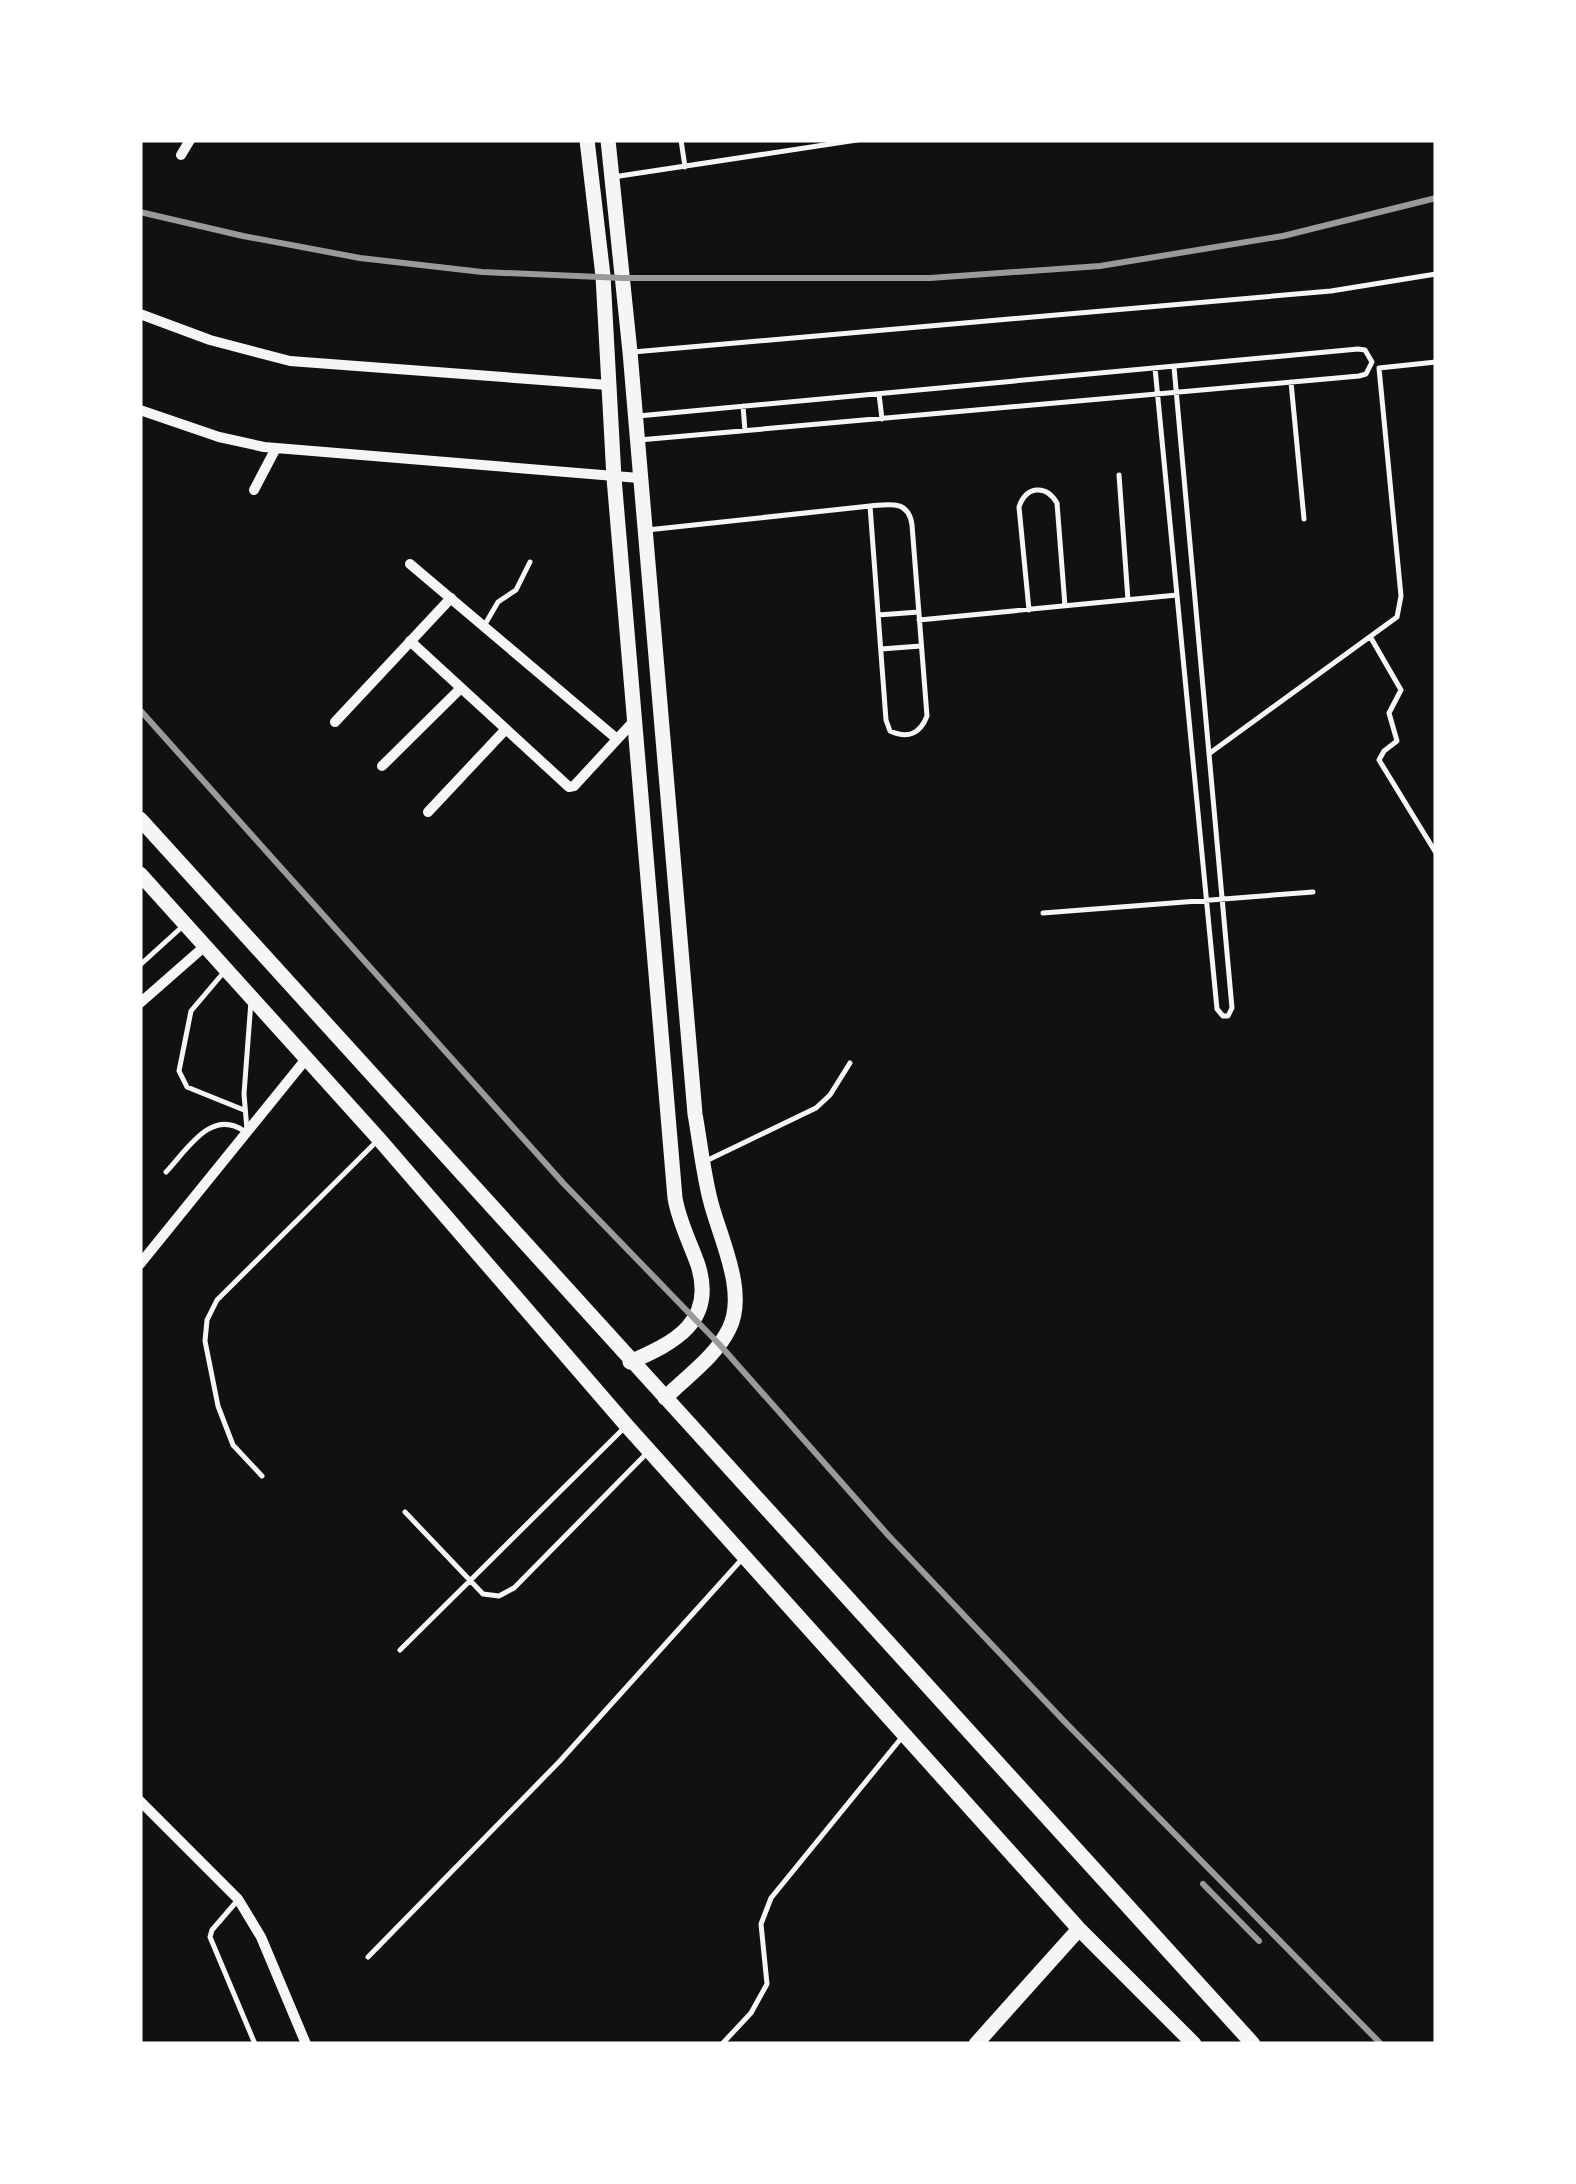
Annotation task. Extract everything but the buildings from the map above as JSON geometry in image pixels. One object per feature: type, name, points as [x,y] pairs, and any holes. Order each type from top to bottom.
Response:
[{"type":"main road","points":[[587,140],[603,276],[614,478],[672,1164],[678,1212],[700,1273],[701,1299],[697,1314],[680,1337],[630,1362]]},
{"type":"main road","points":[[608,140],[630,352],[695,1114],[709,1198],[730,1268],[734,1314],[723,1339],[664,1398]]},
{"type":"main road","points":[[592,180],[613,177]]},
{"type":"main road","points":[[140,819],[1253,2044]]},
{"type":"main road","points":[[140,874],[626,1426],[1079,1929],[1194,2044]]},
{"type":"main road","points":[[672,1164],[703,1162]]},
{"type":"main road","points":[[976,2044],[1079,1929]]},
{"type":"street","points":[[181,154],[190,140]]},
{"type":"street","points":[[140,314],[210,340],[290,361],[608,385]]},
{"type":"street","points":[[140,410],[218,437],[276,448],[639,478]]},
{"type":"street","points":[[254,490],[276,448]]},
{"type":"street","points":[[410,564],[617,740]]},
{"type":"street","points":[[334,722],[451,598]]},
{"type":"street","points":[[410,641],[572,788],[634,721]]},
{"type":"street","points":[[382,766],[461,688]]},
{"type":"street","points":[[428,812],[506,729]]},
{"type":"street","points":[[140,1002],[205,946]]},
{"type":"street","points":[[140,1264],[306,1059]]},
{"type":"street","points":[[140,1801],[238,1899],[262,1937],[306,2044]]},
{"type":"lane","points":[[682,140],[685,167]]},
{"type":"lane","points":[[613,177],[857,140]]},
{"type":"lane","points":[[630,352],[1331,291],[1436,274]]},
{"type":"lane","points":[[634,416],[1358,348],[1370,355],[1375,368],[1401,596],[1397,616],[1209,754]]},
{"type":"lane","points":[[636,440],[1359,376],[1375,368],[1436,362]]},
{"type":"lane","points":[[1155,368],[1217,1010],[1223,1016],[1231,1013],[1232,1008],[1174,366]]},
{"type":"lane","points":[[1292,382],[1304,519]]},
{"type":"lane","points":[[879,394],[882,419]]},
{"type":"lane","points":[[743,406],[745,431]]},
{"type":"lane","points":[[1119,476],[1128,600]]},
{"type":"lane","points":[[1028,610],[1019,507],[1022,497],[1031,490],[1042,489],[1052,494],[1057,503],[1064,606]]},
{"type":"lane","points":[[644,530],[870,506],[902,506],[911,518],[926,716],[923,727],[901,736],[890,731],[886,720],[870,506]]},
{"type":"lane","points":[[484,626],[498,602],[516,590],[530,562]]},
{"type":"lane","points":[[920,620],[1194,590]]},
{"type":"lane","points":[[878,615],[919,612]]},
{"type":"lane","points":[[1371,638],[1402,690],[1389,713],[1397,741],[1384,751],[1380,760],[1436,853]]},
{"type":"lane","points":[[881,649],[921,646]]},
{"type":"lane","points":[[1191,739],[1207,737]]},
{"type":"lane","points":[[1043,914],[1314,892]]},
{"type":"lane","points":[[140,964],[186,924]]},
{"type":"lane","points":[[226,970],[191,1012],[179,1071],[187,1087],[244,1110]]},
{"type":"lane","points":[[247,1132],[244,1110],[252,998]]},
{"type":"lane","points":[[703,1162],[816,1108],[830,1095],[850,1063]]},
{"type":"lane","points":[[166,1172],[208,1127],[228,1123],[247,1132]]},
{"type":"lane","points":[[262,1476],[232,1445],[224,1426],[205,1341],[207,1320],[217,1300],[378,1140]]},
{"type":"lane","points":[[400,1650],[626,1426]]},
{"type":"lane","points":[[405,1512],[483,1594],[500,1596],[514,1588],[650,1451]]},
{"type":"lane","points":[[368,1956],[559,1762],[744,1557]]},
{"type":"lane","points":[[722,2044],[751,2013],[767,1984],[761,1924],[771,1898],[904,1734]]},
{"type":"lane","points":[[238,1899],[210,1937],[256,2044]]},
{"type":"railway","points":[[140,212],[360,258],[482,272],[623,278],[930,278],[1100,266],[1283,236],[1436,198]]},
{"type":"railway","points":[[140,710],[564,1184],[719,1344],[888,1535],[1063,1720],[1381,2044]]},
{"type":"railway","points":[[1203,1884],[1259,1941]]}]
